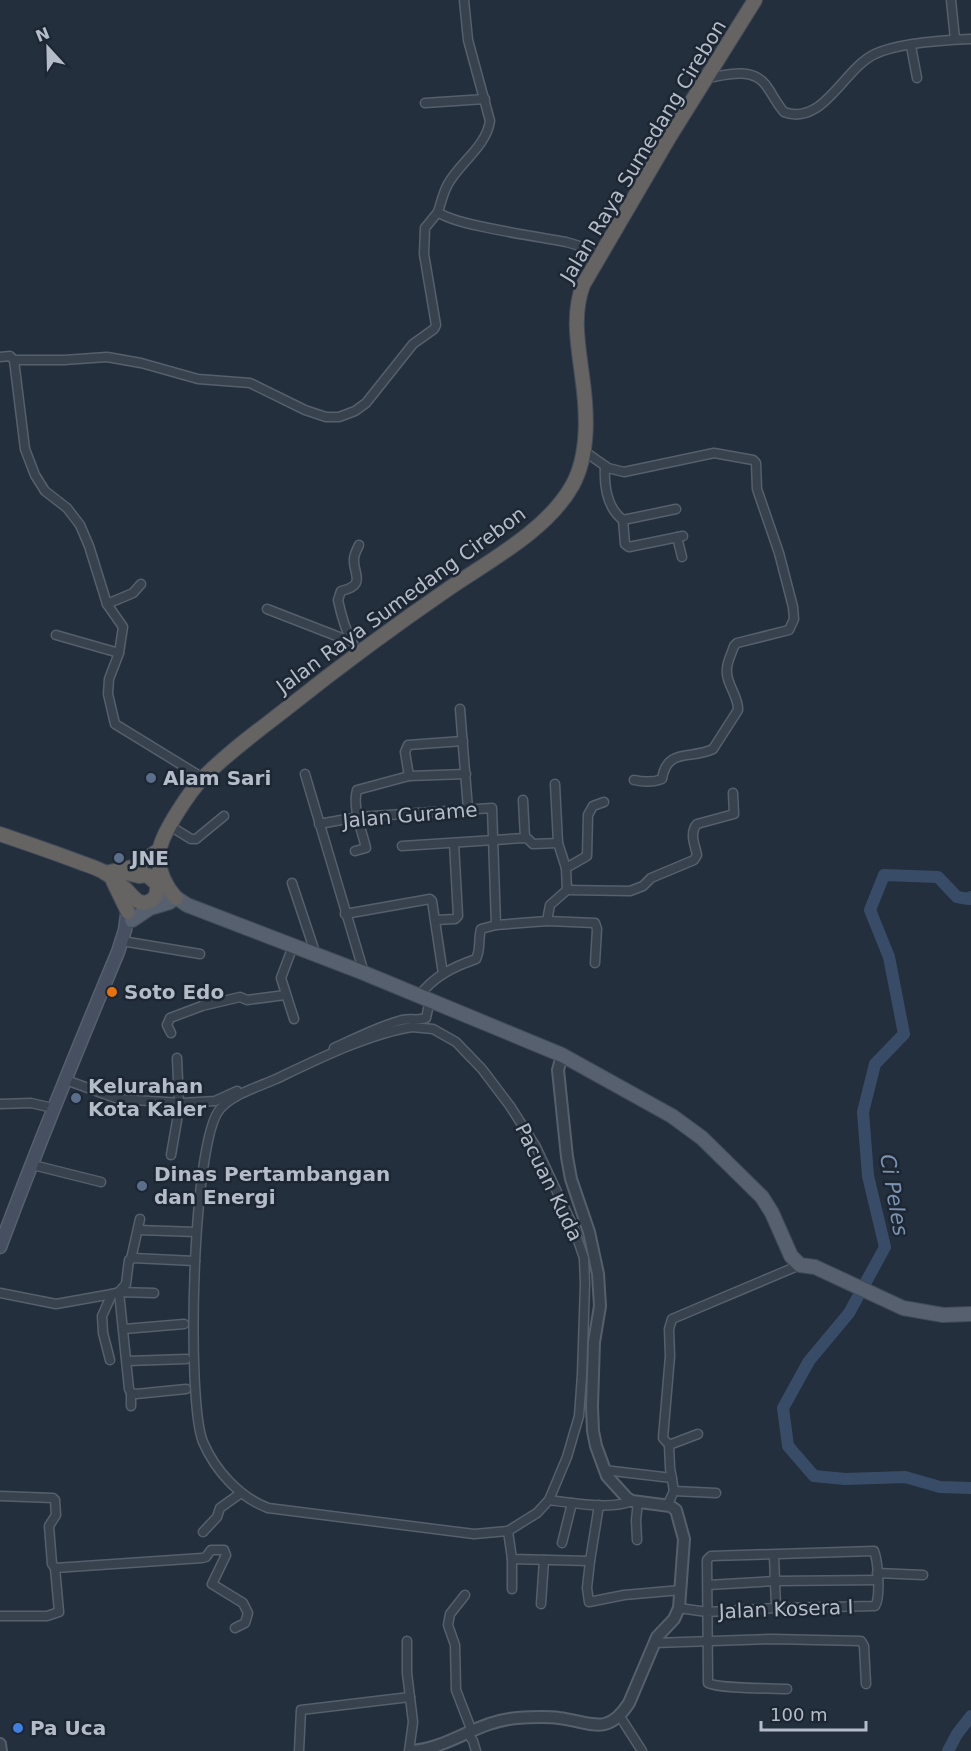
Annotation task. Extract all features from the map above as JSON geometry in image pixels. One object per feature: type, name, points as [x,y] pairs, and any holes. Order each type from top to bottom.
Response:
[{"type":"highway","name":"Jalan Raya Sumedang Cirebon","points":[[157,855],[170,826],[203,778],[355,647],[514,544],[540,524],[572,487],[584,451],[583,379],[576,317],[578,299],[583,285],[670,136],[755,0]]},
{"type":"highway","points":[[0,834],[112,874],[151,877],[156,883]]},
{"type":"highway","points":[[112,874],[137,866],[157,855]]},
{"type":"highway","points":[[112,874],[135,899],[139,902],[148,902],[156,896],[157,892],[157,855]]},
{"type":"highway","points":[[130,892],[133,880],[157,855]]},
{"type":"highway","points":[[157,855],[163,880],[178,902]]},
{"type":"highway","points":[[112,874],[127,926]]},
{"type":"main road","points":[[156,883],[178,902],[364,973],[562,1055],[672,1116],[702,1138],[762,1197],[772,1213],[787,1250],[800,1264],[815,1267],[903,1308],[943,1315],[971,1314]]},
{"type":"main road","points":[[127,926],[130,892]]},
{"type":"main road","points":[[0,1247],[53,1108],[127,926],[148,902],[178,902]]},
{"type":"main road","points":[[127,926],[150,908],[178,902]]},
{"type":"street","points":[[14,360],[107,357],[141,363],[198,379],[250,383],[305,410],[326,417],[339,417],[366,404],[413,344],[434,329],[436,325],[424,254],[425,228],[438,212],[448,184],[479,146],[489,126],[490,117],[468,39],[464,0]]},
{"type":"street","points":[[951,0],[955,39]]},
{"type":"street","points":[[706,78],[738,73],[753,74],[764,82],[784,112],[798,115],[814,110],[824,103],[863,61],[877,52],[955,39],[971,39]]},
{"type":"street","points":[[911,46],[917,78]]},
{"type":"street","points":[[425,103],[485,99]]},
{"type":"street","points":[[438,212],[461,221],[569,243],[602,254]]},
{"type":"street","points":[[0,357],[10,356],[14,360],[25,449],[35,475],[45,491],[66,508],[80,525],[107,604],[123,627],[119,653],[109,679],[108,694],[115,724],[203,778]]},
{"type":"street","points":[[584,451],[605,466],[624,472],[714,453],[753,460],[756,464],[758,489],[779,553],[793,607],[794,619],[789,630],[737,643],[734,646],[726,669],[732,691],[739,705],[738,710],[713,749],[675,757],[663,769],[662,779],[659,781],[634,780]]},
{"type":"street","points":[[605,466],[609,498],[614,512],[623,520],[625,544],[629,547],[680,537],[682,556]]},
{"type":"street","points":[[623,520],[676,509]]},
{"type":"street","points":[[355,647],[346,631],[338,600],[341,591],[349,589],[357,581],[354,559],[359,545]]},
{"type":"street","points":[[107,604],[133,593],[141,584]]},
{"type":"street","points":[[267,609],[355,647]]},
{"type":"street","points":[[56,635],[119,653]]},
{"type":"street","points":[[460,709],[468,809]]},
{"type":"street","points":[[409,776],[405,752],[408,746],[463,741]]},
{"type":"street","points":[[305,774],[364,973]]},
{"type":"street","points":[[355,851],[366,848],[358,817],[355,794],[357,790],[409,776],[466,774]]},
{"type":"street","points":[[555,784],[558,843],[566,868],[567,890]]},
{"type":"street","points":[[547,921],[550,905],[567,890],[630,891],[643,886],[651,878],[697,859],[694,827],[697,824],[732,815],[734,811],[733,793]]},
{"type":"street","points":[[523,800],[525,838]]},
{"type":"street","points":[[566,868],[587,856],[588,815],[593,806],[604,801]]},
{"type":"street","name":"Jalan Gurame","points":[[319,824],[358,817],[492,808],[496,925]]},
{"type":"street","points":[[170,826],[191,839],[196,839],[224,816]]},
{"type":"street","points":[[402,846],[525,838],[533,844],[558,843]]},
{"type":"street","points":[[436,920],[455,919],[458,916],[454,843]]},
{"type":"street","points":[[292,883],[316,955]]},
{"type":"street","points":[[345,914],[429,899],[432,901],[436,920],[443,974]]},
{"type":"street","points":[[66,1080],[118,1099],[180,1103],[214,1101],[395,1022],[406,1019],[422,1020],[428,1016],[424,998],[429,983],[453,967],[476,959],[480,953],[481,928],[547,921],[595,923],[597,929],[595,963]]},
{"type":"street","points":[[127,926],[200,954]]},
{"type":"street","points":[[293,946],[281,978],[294,1019]]},
{"type":"street","points":[[171,1033],[167,1025],[170,1018],[202,1006],[240,997],[247,1000],[285,995]]},
{"type":"street","name":"Pacuan Kuda","points":[[422,1027],[433,1029],[456,1042],[482,1069],[527,1132],[573,1226],[584,1258],[584,1350],[579,1416],[567,1457],[549,1500],[537,1513],[508,1531],[474,1534],[268,1508],[256,1504],[241,1493],[210,1456],[202,1440],[198,1421],[194,1356],[196,1232],[208,1137],[215,1116],[232,1099],[314,1062],[399,1029],[422,1027]]},
{"type":"street","points":[[562,1055],[558,1070],[567,1157],[573,1187],[589,1232],[598,1274],[600,1306],[594,1342],[593,1431],[604,1470],[614,1486],[635,1502],[637,1540]]},
{"type":"street","points":[[171,1155],[180,1103],[177,1058]]},
{"type":"street","points":[[0,1104],[31,1103],[53,1108]]},
{"type":"street","points":[[33,1165],[101,1182]]},
{"type":"street","points":[[110,1360],[103,1333],[102,1316],[116,1293],[126,1284],[128,1266],[140,1219]]},
{"type":"street","points":[[138,1230],[196,1232]]},
{"type":"street","points":[[131,1259],[195,1261]]},
{"type":"street","points":[[667,1506],[674,1491],[669,1445],[663,1438],[670,1356],[669,1329],[672,1318],[800,1264]]},
{"type":"street","points":[[0,1293],[56,1304],[116,1293],[154,1293]]},
{"type":"street","points":[[116,1293],[124,1329],[131,1393],[130,1406]]},
{"type":"street","points":[[124,1329],[184,1324]]},
{"type":"street","points":[[127,1361],[186,1359]]},
{"type":"street","points":[[131,1393],[186,1389]]},
{"type":"street","points":[[669,1445],[698,1434]]},
{"type":"street","points":[[604,1470],[672,1478]]},
{"type":"street","points":[[674,1491],[717,1493]]},
{"type":"street","points":[[203,1532],[217,1517],[220,1508],[241,1493]]},
{"type":"street","points":[[0,1496],[53,1498],[55,1500],[56,1515],[49,1527],[59,1612],[47,1616],[0,1616]]},
{"type":"street","points":[[407,1641],[413,1751],[429,1749],[469,1730],[502,1720],[531,1717],[560,1718],[597,1726],[620,1715],[629,1703],[657,1637],[674,1619],[679,1608],[684,1539],[682,1528],[676,1510],[667,1506],[635,1502],[599,1504],[549,1500]]},
{"type":"street","points":[[562,1543],[572,1503]]},
{"type":"street","points":[[599,1504],[587,1588],[589,1602],[681,1590]]},
{"type":"street","points":[[508,1531],[512,1559],[512,1589]]},
{"type":"street","points":[[55,1568],[202,1558],[206,1557],[211,1550],[222,1549],[226,1552],[212,1584],[245,1605],[248,1613],[245,1623],[236,1628]]},
{"type":"street","name":"Jalan Kosera I","points":[[679,1608],[707,1612],[875,1606],[878,1601],[876,1553],[873,1551],[774,1555]]},
{"type":"street","points":[[776,1608],[774,1555],[709,1557],[707,1560],[708,1681],[710,1684],[787,1689]]},
{"type":"street","points":[[512,1559],[590,1561]]},
{"type":"street","points":[[541,1604],[544,1560]]},
{"type":"street","points":[[708,1585],[923,1575]]},
{"type":"street","points":[[465,1595],[450,1614],[448,1624],[455,1646],[456,1690],[476,1751]]},
{"type":"street","points":[[654,1643],[772,1639],[861,1641],[864,1646],[866,1684]]},
{"type":"street","points":[[299,1751],[300,1712],[302,1710],[410,1697]]},
{"type":"street","points":[[620,1715],[642,1751]]},
{"type":"street","points":[[0,1744],[1,1751]]},
{"type":"waterway","name":"Ci Peles","points":[[971,897],[969,899],[957,897],[938,877],[884,875],[870,910],[889,957],[904,1034],[875,1064],[863,1112],[868,1176],[885,1247],[849,1313],[809,1361],[783,1408],[788,1446],[814,1476],[845,1479],[905,1477],[940,1487],[971,1488]]},
{"type":"waterway","name":"Ci Peles","points":[[948,1751],[957,1734],[971,1716]]},
{"type":"place","name":"Alam Sari","points":[[151,778]]},
{"type":"place","name":"JNE","points":[[119,858]]},
{"type":"place","name":"Soto Edo","points":[[112,992]]},
{"type":"place","name":"Kelurahan Kota Kaler","points":[[76,1098]]},
{"type":"place","name":"Dinas Pertambangan dan Energi","points":[[142,1186]]},
{"type":"place","name":"Pa Uca","points":[[18,1728]]}]
